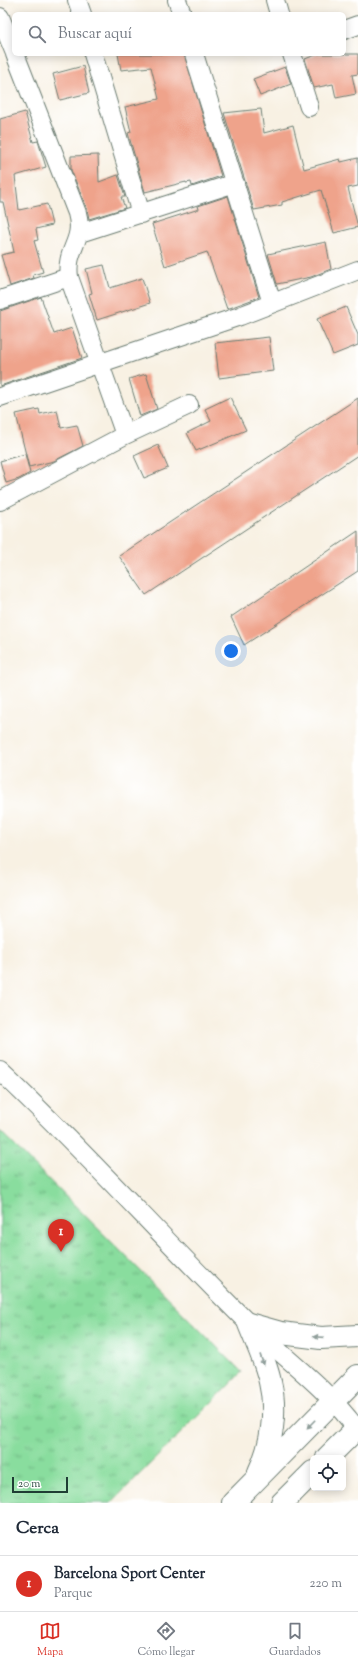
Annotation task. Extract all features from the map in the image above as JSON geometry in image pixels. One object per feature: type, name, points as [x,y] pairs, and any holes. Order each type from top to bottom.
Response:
[{"type":"street","points":[[78,0],[81,12]]},
{"type":"street","points":[[177,0],[181,12]]},
{"type":"street","points":[[275,0],[278,12]]},
{"type":"street","points":[[0,17],[12,46]]},
{"type":"street","points":[[346,29],[358,25]]},
{"type":"street","points":[[16,56],[77,213],[80,233],[68,259],[69,277],[125,435]]},
{"type":"street","points":[[94,56],[141,214]]},
{"type":"street","points":[[195,56],[272,304]]},
{"type":"street","points":[[293,56],[309,107]]},
{"type":"street","points":[[80,233],[235,184]]},
{"type":"street","points":[[0,397],[272,304],[358,270]]},
{"type":"street","points":[[0,300],[69,277]]},
{"type":"street","points":[[0,501],[125,435],[189,406]]},
{"type":"street","points":[[0,1071],[53,1121],[249,1324],[333,1401],[357,1429],[330,1455]]},
{"type":"street","points":[[249,1324],[281,1333],[321,1338],[358,1336]]},
{"type":"street","points":[[249,1324],[270,1381],[274,1411],[267,1457],[255,1481]]},
{"type":"street","points":[[233,1503],[358,1376]]},
{"type":"street","points":[[282,1503],[310,1475]]},
{"type":"green space","points":[[0,1131],[242,1372],[111,1503],[0,1503]]},
{"type":"building","points":[[346,54],[358,54],[358,74],[352,75],[356,94],[336,98],[333,84],[314,88],[305,59],[313,56],[346,56]]},
{"type":"building","points":[[118,56],[185,56],[221,176],[192,186],[191,182],[186,182],[145,192],[128,133],[131,132],[125,107],[159,99],[151,67],[121,70]]},
{"type":"building","points":[[83,66],[89,93],[60,100],[53,74]]},
{"type":"building","points":[[285,67],[291,84],[260,96],[253,79]]},
{"type":"building","points":[[261,109],[264,133],[293,125],[304,169],[340,159],[341,162],[358,158],[358,186],[348,188],[358,227],[334,233],[321,190],[282,202],[282,205],[254,210],[224,113]]},
{"type":"building","points":[[25,112],[33,142],[38,141],[46,167],[15,176],[19,210],[47,204],[52,225],[36,229],[38,240],[34,241],[43,272],[33,275],[34,278],[10,286],[1,255],[14,252],[3,202],[0,202],[0,119]]},
{"type":"building","points":[[98,155],[99,182],[118,175],[125,197],[121,197],[125,208],[89,219],[87,209],[71,170],[71,156]]},
{"type":"building","points":[[228,196],[259,297],[227,309],[207,252],[165,266],[152,224],[199,209],[198,206]]},
{"type":"building","points":[[326,242],[331,269],[311,277],[277,284],[268,254]]},
{"type":"building","points":[[104,265],[110,288],[142,278],[150,303],[97,320],[89,294],[92,293],[86,269]]},
{"type":"building","points":[[41,297],[54,334],[72,328],[82,358],[0,386],[0,311]]},
{"type":"building","points":[[346,307],[358,335],[358,345],[333,355],[317,319]]},
{"type":"building","points":[[269,337],[273,371],[219,378],[215,343]]},
{"type":"building","points":[[146,374],[157,409],[140,416],[129,379]]},
{"type":"building","points":[[230,397],[246,430],[196,451],[187,433],[211,421],[205,409]]},
{"type":"building","points":[[358,398],[358,455],[146,595],[119,556]]},
{"type":"building","points":[[39,409],[40,414],[57,410],[61,428],[77,425],[83,446],[54,461],[29,467],[16,414]]},
{"type":"building","points":[[158,445],[168,468],[144,478],[134,456]]},
{"type":"building","points":[[25,454],[30,473],[19,479],[6,483],[0,461]]},
{"type":"building","points":[[358,531],[358,571],[244,645],[231,617]]},
{"type":"place","name":"Barcelona Sport Center","points":[[61,1252]]}]
